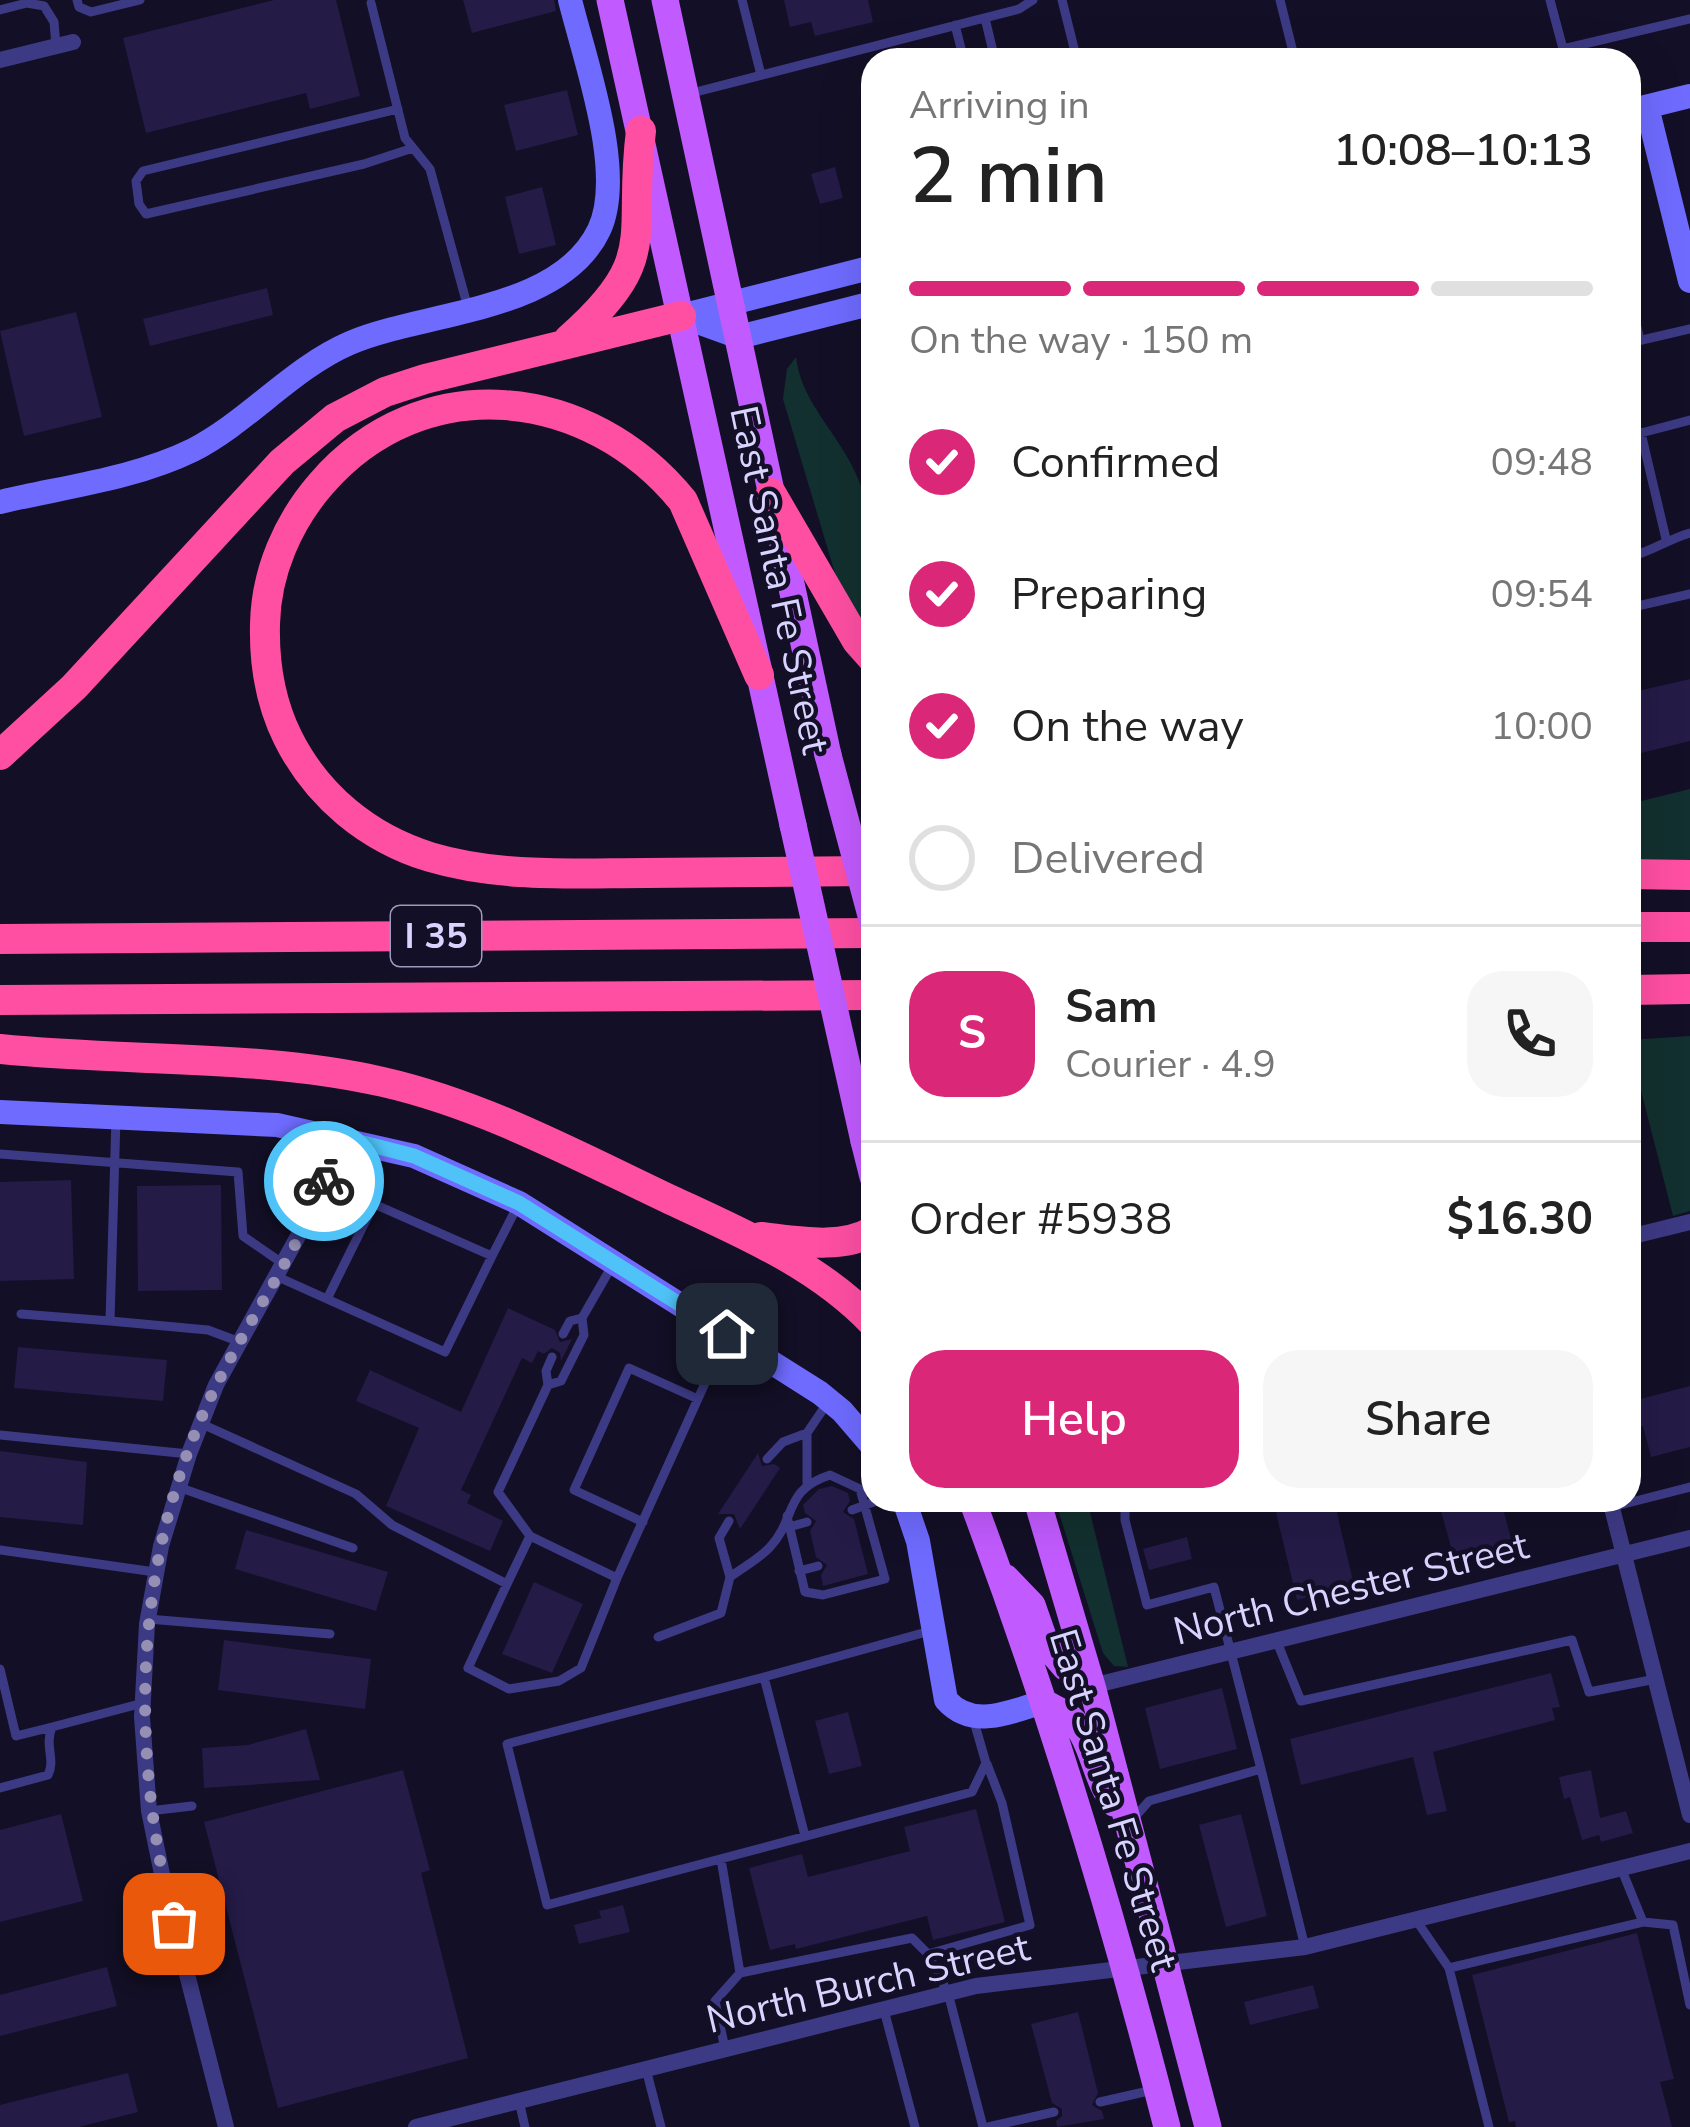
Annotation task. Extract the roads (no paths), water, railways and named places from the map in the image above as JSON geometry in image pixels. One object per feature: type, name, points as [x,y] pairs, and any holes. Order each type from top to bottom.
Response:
[{"type":"highway","points":[[564,343],[608,304],[636,251],[640,131]]},
{"type":"highway","points":[[0,755],[74,687],[282,462],[334,418],[385,392],[425,379],[681,316]]},
{"type":"highway","points":[[759,675],[682,501],[665,480],[615,438],[560,413],[533,407],[470,405],[438,410],[392,428],[352,453],[308,499],[292,524],[270,580],[265,610],[268,676],[297,756],[334,801],[391,842],[462,864],[546,874],[861,871]]},
{"type":"highway","points":[[771,493],[861,645]]},
{"type":"highway","points":[[1641,874],[1690,875]]},
{"type":"highway","points":[[1641,927],[1690,927]]},
{"type":"highway","name":"I 35","points":[[0,939],[861,933]]},
{"type":"highway","points":[[1641,990],[1677,989]]},
{"type":"highway","points":[[1641,999],[1677,989]]},
{"type":"highway","name":"I 35","points":[[0,1000],[861,994]]},
{"type":"highway","points":[[0,1049],[254,1066],[382,1082],[493,1119],[749,1236],[832,1286],[861,1312]]},
{"type":"highway","points":[[749,1236],[841,1242],[861,1238]]},
{"type":"main road","name":"East Santa Fe Street","points":[[610,0],[861,1128]]},
{"type":"main road","name":"East Santa Fe Street","points":[[665,0],[828,755],[861,878]]},
{"type":"main road","name":"East Santa Fe Street","points":[[976,1512],[1127,1967],[1167,2127]]},
{"type":"main road","name":"East Santa Fe Street","points":[[1041,1512],[1093,1685],[1208,2127]]},
{"type":"main road","points":[[998,1570],[1032,1605],[1046,1645],[1065,1667],[1093,1685]]},
{"type":"main road","points":[[1043,1702],[1070,1718],[1083,1737],[1103,1790],[1129,1823]]},
{"type":"street","points":[[0,502],[129,473],[189,452],[346,344],[398,325],[528,293],[579,260],[602,224],[610,176],[570,0]]},
{"type":"street","points":[[0,60],[64,44]]},
{"type":"street","points":[[1641,108],[1690,97]]},
{"type":"street","points":[[1641,119],[1690,281]]},
{"type":"street","points":[[681,316],[861,270]]},
{"type":"street","points":[[681,316],[739,337],[861,306]]},
{"type":"street","points":[[0,1112],[277,1125],[414,1156],[519,1203],[829,1401],[861,1434]]},
{"type":"street","points":[[226,2127],[149,1811],[143,1703],[148,1619],[189,1454],[240,1342],[314,1209],[340,1137]]},
{"type":"street","points":[[1641,1234],[1690,1222]]},
{"type":"street","points":[[908,1512],[918,1541],[946,1700],[957,1712],[973,1718],[1043,1702]]},
{"type":"street","points":[[1613,1512],[1690,1815]]},
{"type":"street","name":"North Chester Street","points":[[1093,1685],[1690,1538]]},
{"type":"street","name":"North Burch Street","points":[[416,2127],[948,1993],[1305,1947],[1690,1851]]},
{"type":"lane","points":[[77,0],[79,7],[91,12],[140,0]]},
{"type":"lane","points":[[742,0],[761,75]]},
{"type":"lane","points":[[866,48],[1019,9],[1033,0]]},
{"type":"lane","points":[[1062,0],[1074,48]]},
{"type":"lane","points":[[1280,0],[1292,48]]},
{"type":"lane","points":[[1550,0],[1562,48]]},
{"type":"lane","points":[[0,10],[27,3],[44,6],[64,44]]},
{"type":"lane","points":[[371,3],[405,138],[430,169],[468,308]]},
{"type":"lane","points":[[985,18],[992,48]]},
{"type":"lane","points":[[1588,48],[1690,19]]},
{"type":"lane","points":[[956,25],[961,48]]},
{"type":"lane","points":[[686,94],[861,49]]},
{"type":"lane","points":[[398,109],[143,171],[136,181],[139,205],[146,214],[364,164],[413,148]]},
{"type":"lane","points":[[1641,341],[1690,329]]},
{"type":"lane","points":[[1666,539],[1641,434],[1690,420]]},
{"type":"lane","points":[[1641,554],[1666,539],[1690,533]]},
{"type":"lane","points":[[1641,605],[1690,594]]},
{"type":"lane","points":[[110,1321],[116,1118]]},
{"type":"lane","points":[[0,1154],[238,1172],[243,1236],[282,1271],[327,1299],[445,1352],[519,1203]]},
{"type":"lane","points":[[327,1299],[374,1204],[492,1256]]},
{"type":"lane","points":[[548,1385],[561,1381],[584,1335],[582,1318],[613,1264]]},
{"type":"lane","points":[[21,1314],[208,1330],[240,1342]]},
{"type":"lane","points":[[562,1334],[570,1321],[582,1318]]},
{"type":"lane","points":[[530,1536],[468,1668],[509,1688],[559,1681],[581,1668],[727,1334]]},
{"type":"lane","points":[[552,1357],[546,1371],[548,1385],[498,1492],[530,1536],[617,1578]]},
{"type":"lane","points":[[643,1522],[574,1490],[629,1368],[698,1399]]},
{"type":"lane","points":[[730,1577],[771,1546],[788,1522],[807,1482],[807,1433],[829,1401]]},
{"type":"lane","points":[[201,1424],[356,1494],[392,1525],[506,1584]]},
{"type":"lane","points":[[767,1460],[783,1442],[807,1433]]},
{"type":"lane","points":[[0,1435],[189,1454]]},
{"type":"lane","points":[[807,1482],[830,1475],[861,1492]]},
{"type":"lane","points":[[178,1487],[353,1547]]},
{"type":"lane","points":[[1641,1498],[1690,1487]]},
{"type":"lane","points":[[852,1510],[861,1507]]},
{"type":"lane","points":[[788,1522],[805,1592],[823,1595],[885,1579],[867,1512]]},
{"type":"lane","points":[[1125,1512],[1147,1605],[1214,1587],[1305,1947]]},
{"type":"lane","points":[[658,1637],[721,1613],[730,1577],[718,1538],[729,1522]]},
{"type":"lane","points":[[788,1522],[807,1522]]},
{"type":"lane","points":[[0,1550],[156,1573]]},
{"type":"lane","points":[[863,1554],[878,1552]]},
{"type":"lane","points":[[800,1571],[818,1566]]},
{"type":"lane","points":[[148,1619],[330,1634]]},
{"type":"lane","points":[[933,1630],[507,1744],[547,1905],[972,1792],[986,1763]]},
{"type":"lane","points":[[1276,1642],[1301,1701],[1572,1640],[1589,1692],[1656,1679]]},
{"type":"lane","points":[[0,1670],[16,1736]]},
{"type":"lane","points":[[764,1677],[805,1836]]},
{"type":"lane","points":[[0,1740],[143,1703]]},
{"type":"lane","points":[[928,1954],[1030,1925],[1002,1803],[973,1718]]},
{"type":"lane","points":[[0,1788],[48,1775],[52,1767],[46,1743],[52,1727]]},
{"type":"lane","points":[[1129,1823],[1150,1801],[1261,1769]]},
{"type":"lane","points":[[149,1811],[192,1806]]},
{"type":"lane","points":[[721,1858],[740,1973]]},
{"type":"lane","points":[[1621,1868],[1643,1922]]},
{"type":"lane","points":[[1416,1919],[1448,1968],[1489,2127]]},
{"type":"lane","points":[[1448,1968],[1643,1922],[1673,1925],[1690,2005]]},
{"type":"lane","points":[[725,2049],[716,2001],[740,1973],[912,1938],[928,1954],[948,1993],[986,2127],[1054,2112]]},
{"type":"lane","points":[[884,2009],[915,2127]]},
{"type":"lane","points":[[646,2069],[662,2127]]},
{"type":"lane","points":[[1100,2102],[1157,2089]]},
{"type":"lane","points":[[519,2101],[525,2127]]}]
